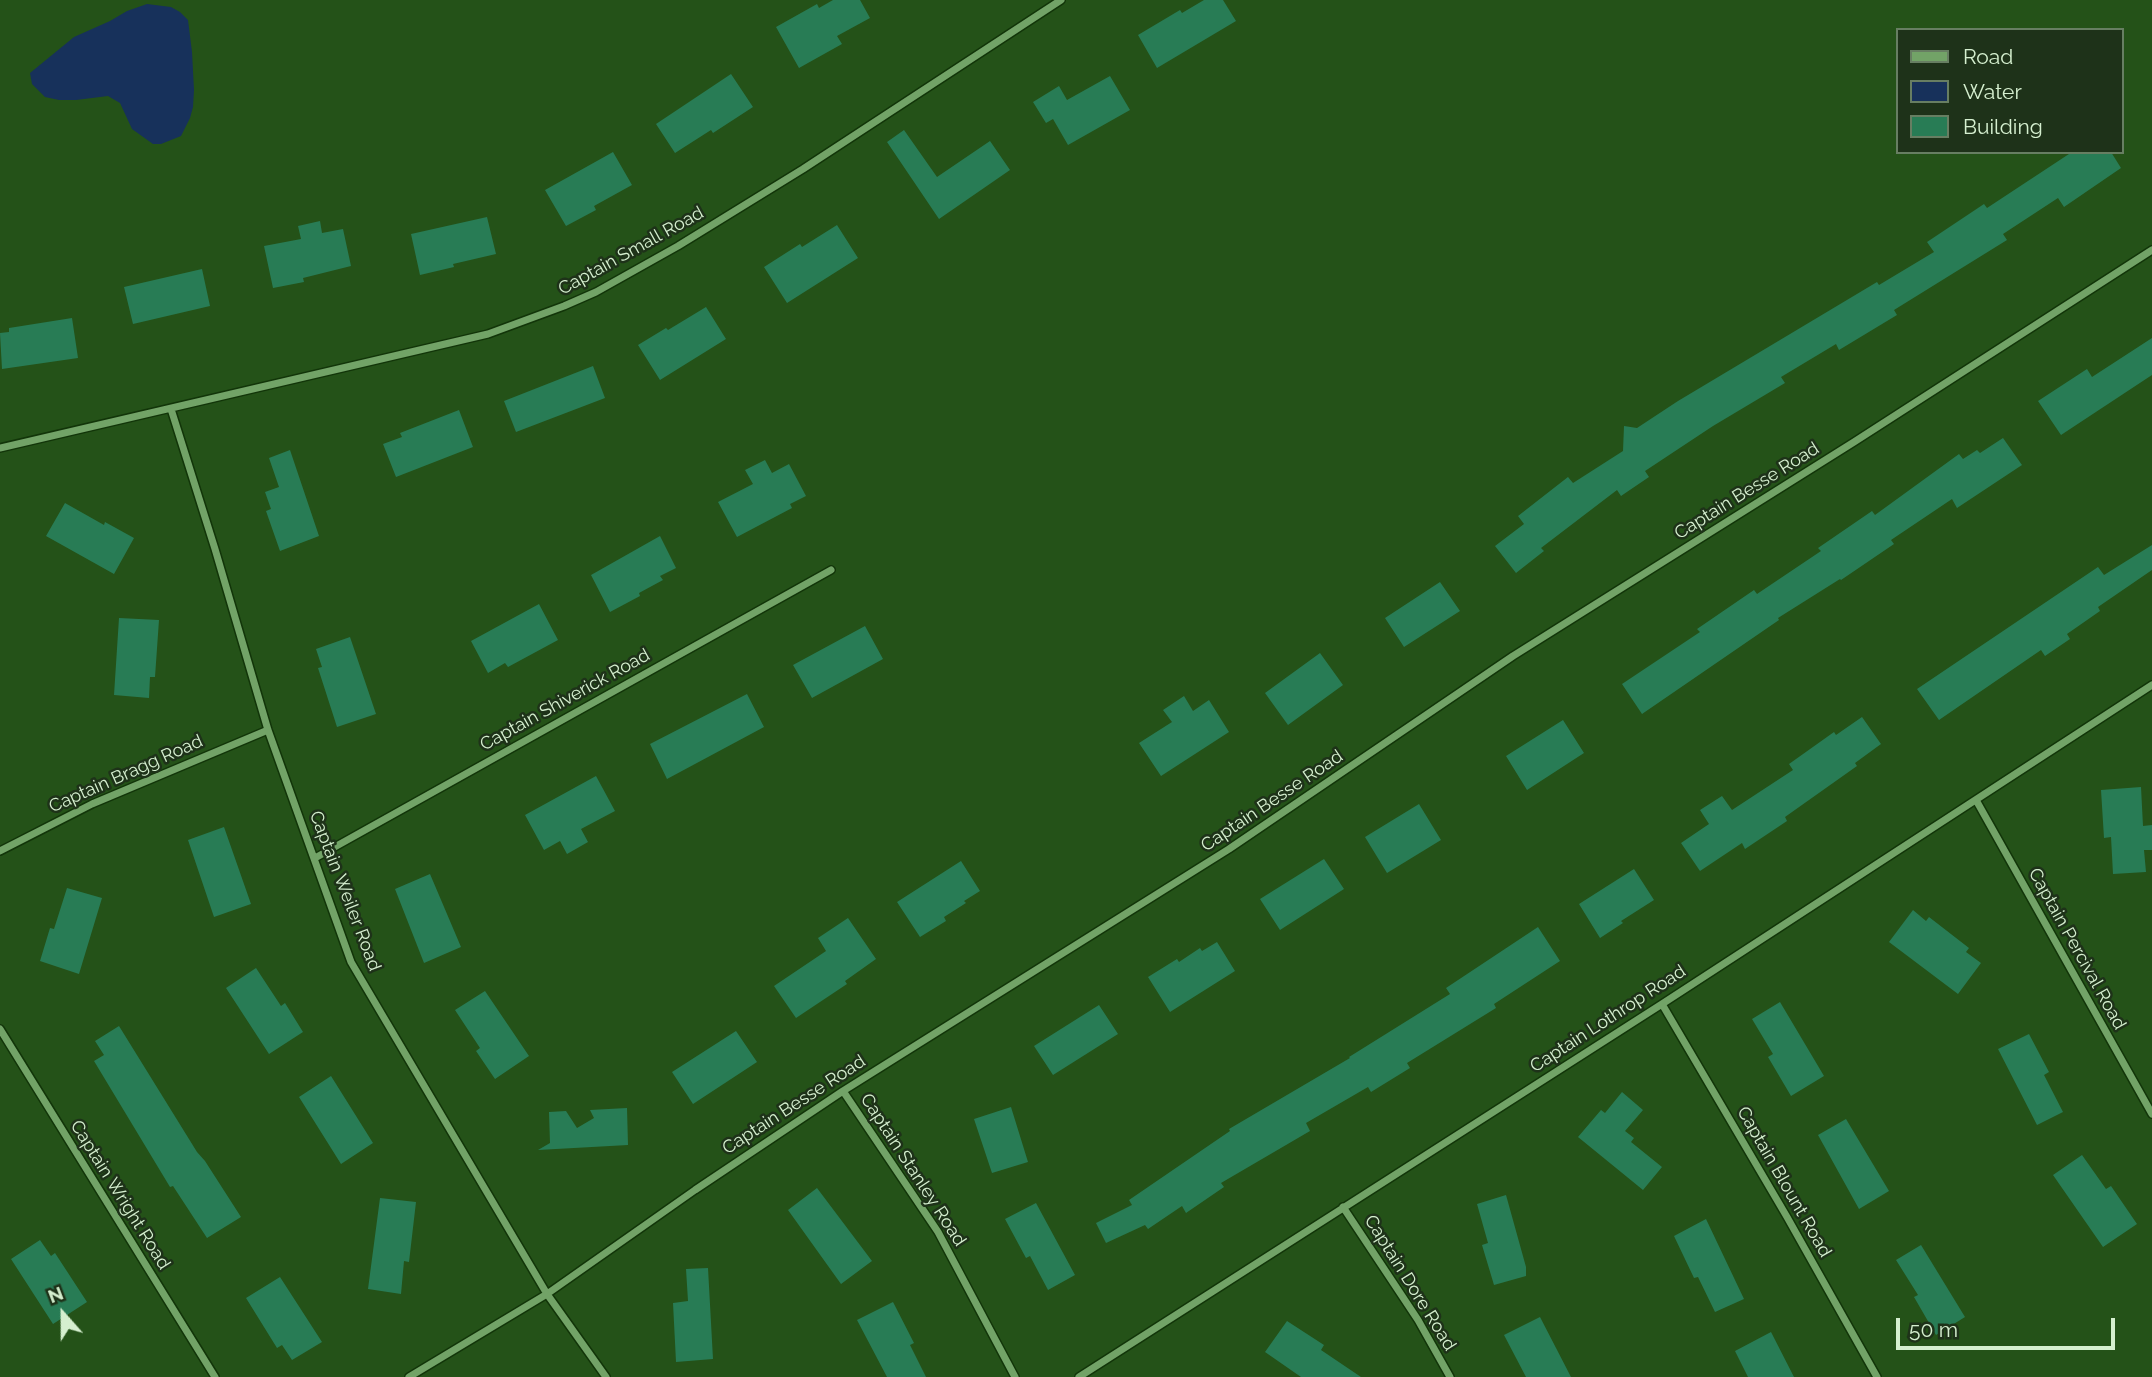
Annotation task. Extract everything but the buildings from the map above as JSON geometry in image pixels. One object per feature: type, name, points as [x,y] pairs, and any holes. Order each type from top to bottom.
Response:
[{"type":"street","name":"Captain Small Road","points":[[0,448],[488,334],[565,306],[596,292],[678,246],[803,169],[1061,0]]},
{"type":"street","name":"Captain Besse Road","points":[[409,1377],[547,1294],[843,1091],[1228,849],[1514,656],[2152,250]]},
{"type":"street","name":"Captain Weiler Road","points":[[171,409],[268,730],[351,962],[547,1294],[606,1377]]},
{"type":"street","name":"Captain Shiverick Road","points":[[314,858],[831,570]]},
{"type":"street","name":"Captain Lothrop Road","points":[[1079,1377],[1662,1004],[2152,685]]},
{"type":"street","name":"Captain Bragg Road","points":[[0,851],[92,804],[268,730]]},
{"type":"street","name":"Captain Percival Road","points":[[1976,800],[2152,1114]]},
{"type":"street","name":"Captain Blount Road","points":[[1662,1004],[1877,1377]]},
{"type":"street","name":"Captain Wright Road","points":[[0,1030],[215,1377]]},
{"type":"street","name":"Captain Stanley Road","points":[[843,1091],[938,1231],[1015,1377]]},
{"type":"street","name":"Captain Dore Road","points":[[1343,1207],[1418,1320],[1450,1377]]},
{"type":"water","points":[[147,4],[171,7],[188,20],[192,52],[194,90],[190,118],[181,136],[161,144],[153,144],[132,129],[120,103],[108,96],[76,100],[45,97],[32,84],[30,73],[74,37]]}]
